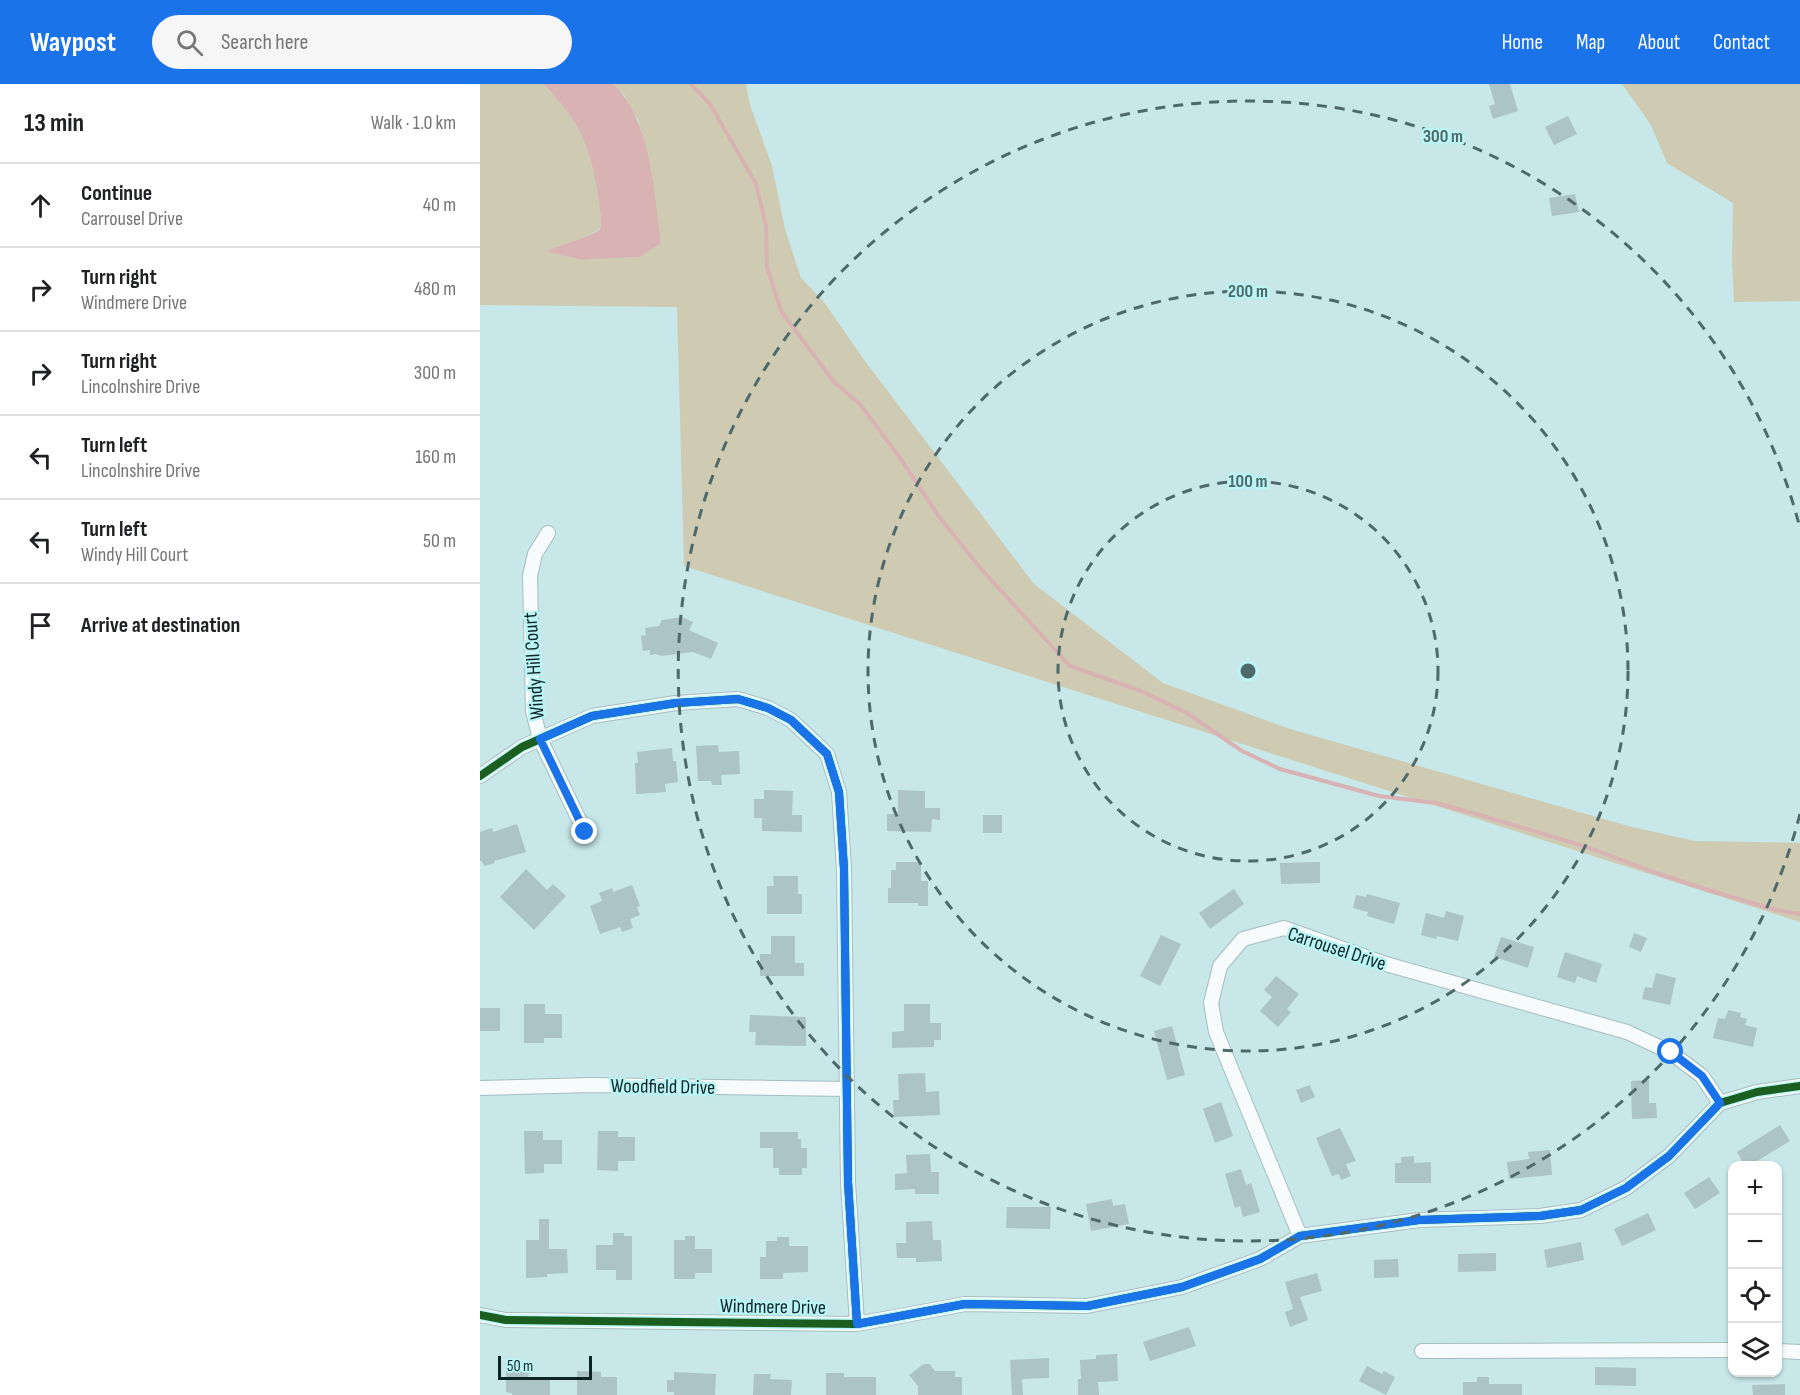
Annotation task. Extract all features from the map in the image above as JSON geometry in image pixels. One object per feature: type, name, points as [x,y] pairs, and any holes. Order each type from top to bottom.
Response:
[{"type":"street","name":"Windy Hill Court","points":[[548,532],[535,554],[530,576],[532,711],[540,739],[585,832]]},
{"type":"street","points":[[480,776],[522,747],[592,716],[676,703],[738,699],[768,708],[791,720],[827,754],[839,792],[844,869],[848,1182],[857,1324]]},
{"type":"street","name":"Carrousel Drive","points":[[1300,1236],[1216,1032],[1211,1003],[1220,966],[1243,939],[1284,928],[1386,964],[1627,1032],[1671,1052],[1702,1076],[1720,1103]]},
{"type":"street","name":"Woodfield Drive","points":[[480,1088],[591,1085],[847,1089]]},
{"type":"street","name":"Windmere Drive","points":[[480,1315],[506,1320],[857,1324],[965,1304],[1088,1306],[1182,1287],[1260,1259],[1300,1236],[1419,1220],[1540,1216],[1581,1210],[1626,1188],[1669,1156],[1720,1103],[1757,1092],[1800,1086]]},
{"type":"street","points":[[1422,1352],[1728,1350]]},
{"type":"street","points":[[1782,1351],[1800,1352]]},
{"type":"shaded area","points":[[480,84],[543,84],[564,105],[577,123],[590,153],[596,179],[601,217],[600,229],[588,236],[547,251],[581,260],[640,257],[660,244],[651,168],[638,119],[629,108],[625,96],[614,84],[746,84],[750,105],[772,166],[785,229],[801,278],[824,302],[862,357],[1034,584],[1163,683],[1290,729],[1628,826],[1695,841],[1800,843],[1800,922],[684,566],[677,307],[480,305]]},
{"type":"shaded area","points":[[543,84],[614,84],[636,117],[648,155],[660,236],[660,244],[640,257],[581,260],[546,251],[600,230],[601,219],[594,172],[580,131],[565,108]]},
{"type":"shaded area","points":[[1622,84],[1800,84],[1800,301],[1734,302],[1733,203],[1667,163],[1651,125]]},
{"type":"building","points":[[1489,84],[1510,84],[1518,111],[1493,119],[1489,106],[1495,104]]},
{"type":"building","points":[[1568,116],[1577,134],[1554,145],[1545,127]]},
{"type":"building","points":[[1575,194],[1579,212],[1552,216],[1549,198]]},
{"type":"building","points":[[682,617],[693,622],[689,630],[718,643],[711,659],[693,652],[662,656],[650,655],[650,650],[643,651],[641,636],[646,635],[645,628],[659,626],[662,620]]},
{"type":"building","points":[[718,745],[719,752],[739,751],[740,774],[721,775],[722,785],[712,785],[711,781],[698,781],[696,746]]},
{"type":"building","points":[[672,748],[678,782],[665,784],[666,792],[636,794],[637,752]]},
{"type":"building","points":[[764,790],[793,791],[792,815],[802,815],[802,832],[762,831],[762,818],[754,818],[754,799],[764,799]]},
{"type":"building","points":[[898,790],[925,791],[925,808],[940,808],[940,820],[932,819],[931,832],[887,831],[887,814],[898,814]]},
{"type":"building","points":[[983,815],[1002,815],[1002,833],[983,833]]},
{"type":"building","points":[[517,824],[526,852],[484,866],[480,861],[480,832],[492,828],[493,832]]},
{"type":"building","points":[[896,862],[921,862],[921,881],[928,881],[928,906],[918,906],[918,903],[888,903],[891,870],[896,870]]},
{"type":"building","points":[[1320,862],[1320,883],[1281,884],[1280,863]]},
{"type":"building","points":[[526,869],[547,890],[553,884],[566,896],[534,930],[500,897]]},
{"type":"building","points":[[773,876],[798,876],[798,894],[802,894],[802,914],[767,914],[767,886],[774,886]]},
{"type":"building","points":[[632,885],[640,906],[637,907],[640,915],[630,919],[633,928],[622,932],[620,927],[600,934],[590,906],[602,901],[599,893],[612,888],[613,892]]},
{"type":"building","points":[[1234,889],[1244,904],[1210,929],[1199,913]]},
{"type":"building","points":[[1367,894],[1400,903],[1394,924],[1367,916],[1368,912],[1353,908],[1356,895],[1366,897]]},
{"type":"building","points":[[1446,911],[1464,916],[1458,941],[1421,935],[1426,913],[1444,918]]},
{"type":"building","points":[[1634,933],[1647,938],[1641,952],[1629,947]]},
{"type":"building","points":[[1161,935],[1181,944],[1160,986],[1140,976]]},
{"type":"building","points":[[771,936],[795,936],[795,963],[804,963],[804,976],[760,976],[760,954],[771,954]]},
{"type":"building","points":[[1501,937],[1534,947],[1528,968],[1494,957]]},
{"type":"building","points":[[1565,952],[1602,964],[1596,983],[1577,976],[1575,983],[1557,977]]},
{"type":"building","points":[[1656,973],[1676,978],[1670,1005],[1642,999],[1645,987],[1652,988]]},
{"type":"building","points":[[1276,976],[1299,994],[1287,1009],[1291,1012],[1278,1027],[1260,1011],[1272,997],[1264,990]]},
{"type":"building","points":[[524,1004],[545,1004],[545,1014],[562,1014],[562,1038],[544,1038],[544,1043],[524,1043]]},
{"type":"building","points":[[904,1004],[930,1004],[930,1023],[941,1023],[941,1040],[934,1040],[934,1047],[892,1048],[892,1032],[904,1031]]},
{"type":"building","points":[[480,1008],[500,1008],[500,1031],[480,1031]]},
{"type":"building","points":[[1728,1010],[1741,1013],[1740,1017],[1747,1019],[1745,1025],[1757,1028],[1753,1047],[1713,1038],[1718,1018],[1725,1019]]},
{"type":"building","points":[[750,1015],[806,1017],[806,1046],[755,1045],[756,1032],[749,1032]]},
{"type":"building","points":[[1172,1026],[1185,1075],[1167,1080],[1154,1031]]},
{"type":"building","points":[[925,1073],[926,1092],[939,1091],[940,1115],[894,1117],[893,1100],[899,1100],[898,1074]]},
{"type":"building","points":[[1649,1080],[1649,1103],[1656,1103],[1657,1118],[1632,1119],[1631,1081]]},
{"type":"building","points":[[1310,1085],[1315,1097],[1301,1103],[1296,1090]]},
{"type":"building","points":[[1221,1102],[1233,1136],[1215,1143],[1203,1109]]},
{"type":"building","points":[[1780,1125],[1790,1141],[1757,1161],[1742,1161],[1737,1152]]},
{"type":"building","points":[[1340,1128],[1356,1161],[1346,1164],[1351,1176],[1341,1180],[1339,1174],[1332,1176],[1316,1138]]},
{"type":"building","points":[[524,1131],[543,1131],[543,1140],[562,1140],[562,1164],[544,1164],[544,1173],[525,1174]]},
{"type":"building","points":[[598,1131],[618,1131],[618,1137],[635,1137],[635,1161],[618,1161],[618,1171],[597,1170]]},
{"type":"building","points":[[760,1132],[798,1132],[801,1148],[807,1148],[807,1168],[802,1168],[802,1175],[779,1175],[779,1168],[773,1168],[773,1148],[760,1148]]},
{"type":"building","points":[[1550,1150],[1552,1175],[1509,1179],[1507,1162],[1529,1159],[1528,1152]]},
{"type":"building","points":[[930,1154],[931,1172],[939,1172],[939,1194],[915,1194],[915,1189],[895,1190],[895,1174],[907,1173],[906,1155]]},
{"type":"building","points":[[1414,1156],[1414,1163],[1431,1162],[1431,1183],[1395,1183],[1395,1163],[1401,1163],[1401,1157]]},
{"type":"building","points":[[1241,1169],[1246,1185],[1251,1183],[1260,1212],[1243,1217],[1240,1206],[1235,1208],[1225,1174]]},
{"type":"building","points":[[1709,1177],[1720,1193],[1695,1209],[1684,1193]]},
{"type":"building","points":[[1112,1199],[1113,1206],[1125,1204],[1129,1224],[1091,1231],[1086,1204]]},
{"type":"building","points":[[1007,1207],[1051,1207],[1050,1229],[1006,1228]]},
{"type":"building","points":[[1648,1213],[1656,1230],[1622,1246],[1614,1229]]},
{"type":"building","points":[[539,1219],[549,1219],[549,1249],[567,1249],[568,1273],[526,1278],[526,1240],[539,1240]]},
{"type":"building","points":[[932,1221],[933,1240],[941,1240],[942,1261],[916,1262],[916,1258],[897,1258],[896,1243],[906,1243],[906,1222]]},
{"type":"building","points":[[613,1233],[632,1236],[632,1280],[616,1280],[616,1270],[596,1270],[596,1245],[613,1245]]},
{"type":"building","points":[[685,1236],[695,1236],[695,1249],[712,1249],[712,1273],[695,1273],[695,1279],[674,1279],[674,1240],[685,1240]]},
{"type":"building","points":[[777,1237],[789,1237],[789,1246],[808,1246],[808,1272],[783,1273],[783,1279],[760,1279],[760,1257],[766,1257],[766,1241],[777,1241]]},
{"type":"building","points":[[1581,1242],[1584,1260],[1547,1268],[1544,1250]]},
{"type":"building","points":[[1496,1253],[1496,1271],[1458,1272],[1458,1254]]},
{"type":"building","points":[[1398,1259],[1399,1277],[1374,1278],[1374,1260]]},
{"type":"building","points":[[1317,1273],[1322,1291],[1300,1297],[1308,1320],[1290,1327],[1285,1312],[1293,1309],[1285,1282]]},
{"type":"building","points":[[1189,1327],[1196,1346],[1150,1361],[1143,1342]]},
{"type":"building","points":[[1117,1354],[1118,1381],[1098,1382],[1099,1395],[1078,1395],[1078,1379],[1081,1379],[1080,1360],[1096,1359],[1096,1355]]},
{"type":"building","points":[[1049,1358],[1049,1378],[1022,1379],[1023,1395],[1012,1395],[1010,1360]]},
{"type":"building","points":[[924,1364],[930,1364],[935,1371],[955,1371],[955,1377],[962,1377],[962,1395],[918,1395],[918,1386],[909,1375]]},
{"type":"building","points":[[1367,1366],[1382,1374],[1384,1371],[1395,1377],[1386,1395],[1359,1381]]},
{"type":"building","points":[[1595,1367],[1636,1368],[1636,1386],[1595,1385]]},
{"type":"building","points":[[506,1371],[529,1372],[528,1377],[550,1378],[550,1395],[512,1395],[506,1392]]},
{"type":"building","points":[[577,1371],[601,1372],[601,1377],[617,1377],[617,1395],[577,1395]]},
{"type":"building","points":[[674,1372],[716,1374],[715,1395],[674,1395],[674,1392],[667,1392],[667,1380],[674,1380]]},
{"type":"building","points":[[826,1373],[844,1373],[844,1377],[876,1377],[876,1395],[826,1395]]},
{"type":"building","points":[[754,1374],[771,1374],[770,1379],[792,1380],[791,1395],[753,1395]]},
{"type":"building","points":[[1477,1377],[1489,1377],[1489,1384],[1522,1384],[1522,1395],[1463,1395],[1463,1382],[1477,1382]]},
{"type":"building","points":[[1785,1384],[1785,1395],[1753,1395],[1752,1385]]},
{"type":"waterway","points":[[691,84],[710,104],[756,184],[766,226],[767,267],[781,311],[834,382],[860,404],[940,518],[982,570],[1070,666],[1141,691],[1187,713],[1242,751],[1280,769],[1379,796],[1436,803],[1480,815],[1587,847],[1705,889],[1776,910],[1800,914]]},
{"type":"cycle path","points":[[480,776],[522,747],[592,716],[676,703],[738,699],[768,708],[791,720],[827,754],[839,792],[844,869],[848,1182],[857,1324]]},
{"type":"cycle path","points":[[480,1315],[506,1320],[857,1324],[965,1304],[1087,1306],[1182,1287],[1260,1259],[1300,1236],[1419,1220],[1540,1216],[1581,1210],[1626,1188],[1669,1156],[1720,1103],[1757,1092],[1800,1086]]},
{"type":"route","points":[[585,832],[540,739],[592,716],[676,703],[738,699],[768,708],[791,720],[827,754],[839,792],[844,869],[848,1182],[857,1324],[965,1304],[1088,1306],[1182,1287],[1260,1259],[1300,1236],[1419,1220],[1540,1216],[1581,1210],[1626,1188],[1669,1156],[1720,1103],[1702,1076],[1671,1052]]}]
